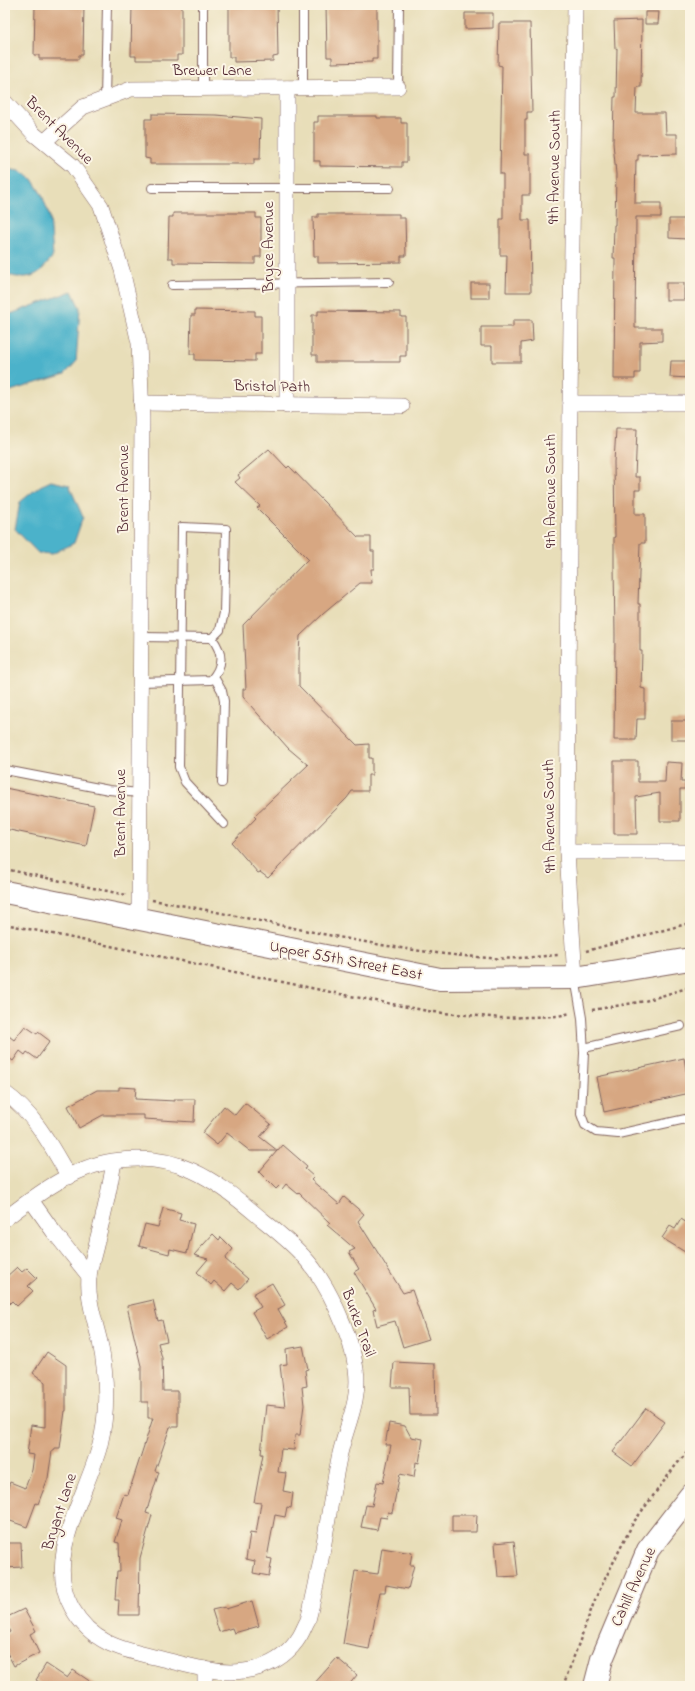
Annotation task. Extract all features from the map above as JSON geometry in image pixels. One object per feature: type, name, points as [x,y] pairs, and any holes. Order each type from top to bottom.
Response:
[{"type":"street","name":"9th Avenue South","points":[[575,5],[570,403],[567,852],[575,978]]},
{"type":"street","name":"Brewer Lane","points":[[44,142],[83,107],[131,89],[398,86]]},
{"type":"street","name":"Bryce Avenue","points":[[287,88],[287,406]]},
{"type":"street","name":"Brent Avenue","points":[[5,102],[34,134],[72,166],[101,206],[122,270],[139,343],[141,403],[139,920]]},
{"type":"street","name":"Bristol Path","points":[[141,403],[287,406],[402,406]]},
{"type":"street","points":[[570,403],[690,403]]},
{"type":"street","points":[[567,852],[690,852]]},
{"type":"street","name":"Upper 55th Street East","points":[[5,892],[440,980],[575,978],[690,959]]},
{"type":"street","points":[[5,1093],[15,1100],[34,1119],[69,1177]]},
{"type":"street","name":"Burke Trail","points":[[5,1219],[31,1200],[69,1177],[98,1164],[114,1161],[146,1160],[177,1164],[214,1181],[289,1242],[304,1257],[318,1275],[331,1296],[349,1344],[356,1369],[357,1388],[354,1408],[339,1458],[308,1620],[300,1637],[289,1649],[262,1667],[245,1672],[229,1673],[205,1670]]},
{"type":"street","name":"Bryant Lane","points":[[114,1161],[109,1193],[89,1276],[90,1300],[100,1344],[105,1378],[105,1411],[100,1444],[62,1556],[64,1591],[71,1607],[82,1623],[95,1636],[110,1645],[205,1670]]},
{"type":"street","points":[[31,1200],[53,1231],[89,1276]]},
{"type":"street","name":"Cahill Avenue","points":[[595,1686],[602,1659],[648,1550],[690,1496]]},
{"type":"street","points":[[205,1670],[205,1686]]},
{"type":"lane","points":[[105,99],[107,5]]},
{"type":"lane","points":[[203,5],[203,88]]},
{"type":"lane","points":[[303,5],[303,88]]},
{"type":"lane","points":[[398,86],[399,5]]},
{"type":"lane","points":[[152,188],[390,188]]},
{"type":"lane","points":[[172,285],[389,282]]},
{"type":"lane","points":[[140,637],[181,638],[212,638],[220,630],[224,613],[226,529],[182,527],[181,638],[179,768],[185,782],[224,824]]},
{"type":"lane","points":[[140,682],[211,680],[218,673],[221,658],[218,647],[212,638]]},
{"type":"lane","points":[[214,677],[222,691],[224,701],[222,783]]},
{"type":"lane","points":[[5,770],[109,790],[139,793]]},
{"type":"lane","points":[[575,978],[581,1011],[584,1048],[581,1114],[585,1125],[596,1132],[618,1134],[690,1118]]},
{"type":"lane","points":[[584,1048],[681,1026]]},
{"type":"path","points":[[5,869],[140,897],[215,910],[411,951],[492,958],[574,954],[690,923]]},
{"type":"path","points":[[5,924],[433,1012],[501,1018],[558,1016],[645,1001],[690,988]]},
{"type":"path","points":[[563,1686],[596,1597],[633,1524],[676,1465],[690,1449]]},
{"type":"water","points":[[5,169],[20,171],[32,179],[42,195],[50,217],[53,256],[40,272],[31,276],[18,277],[10,275],[5,271]]},
{"type":"water","points":[[72,291],[80,308],[76,362],[65,374],[7,392],[5,390],[5,316]]},
{"type":"water","points":[[51,481],[69,485],[83,517],[74,543],[52,554],[38,553],[15,529],[20,502],[40,486]]},
{"type":"building","points":[[35,5],[84,5],[83,55],[79,55],[79,59],[39,59],[39,55],[34,55]]},
{"type":"building","points":[[132,5],[182,5],[182,55],[177,55],[177,60],[136,60],[136,56],[131,56]]},
{"type":"building","points":[[229,5],[277,5],[278,56],[273,57],[273,61],[234,62],[234,57],[229,57]]},
{"type":"building","points":[[326,5],[377,5],[377,59],[372,59],[372,62],[332,63],[332,57],[327,57]]},
{"type":"building","points":[[645,12],[659,12],[658,24],[645,24]]},
{"type":"building","points":[[465,13],[493,13],[493,28],[465,29]]},
{"type":"building","points":[[642,20],[641,87],[637,87],[636,113],[665,113],[666,134],[677,134],[677,154],[638,155],[638,160],[636,160],[635,203],[661,203],[661,217],[636,217],[635,328],[662,328],[662,341],[640,342],[640,373],[635,373],[635,379],[614,379],[615,258],[613,258],[616,174],[613,143],[617,48],[615,49],[614,21]]},
{"type":"building","points":[[499,23],[530,23],[532,112],[527,112],[527,120],[525,120],[525,154],[530,154],[530,195],[522,195],[522,220],[530,220],[531,292],[506,292],[507,255],[500,255],[500,219],[503,219],[503,174],[500,174],[502,66],[498,65]]},
{"type":"building","points":[[152,114],[216,115],[261,119],[260,159],[254,159],[254,164],[150,164],[150,159],[145,158],[145,119],[152,119]]},
{"type":"building","points":[[318,116],[377,116],[377,118],[401,118],[401,123],[407,123],[407,162],[402,162],[402,167],[320,166],[320,161],[314,161],[314,122],[318,122]]},
{"type":"building","points":[[173,213],[256,213],[256,218],[261,218],[261,257],[255,257],[255,264],[173,263],[173,258],[168,258],[169,217],[173,217]]},
{"type":"building","points":[[318,214],[399,214],[399,218],[405,218],[406,256],[401,256],[401,262],[318,263],[318,256],[314,256],[313,217],[318,217]]},
{"type":"building","points":[[669,219],[687,219],[687,239],[669,238]]},
{"type":"building","points":[[471,283],[489,283],[489,298],[471,298]]},
{"type":"building","points":[[666,283],[684,283],[684,300],[666,300]]},
{"type":"building","points":[[195,310],[255,311],[255,316],[261,316],[261,354],[255,354],[255,361],[195,360],[195,354],[190,354],[191,315],[195,315]]},
{"type":"building","points":[[318,311],[401,312],[401,317],[406,317],[406,356],[400,356],[400,362],[317,362],[317,355],[312,355],[312,315],[318,315]]},
{"type":"building","points":[[513,320],[532,320],[533,341],[521,343],[521,362],[492,362],[492,346],[481,346],[481,327],[513,327]]},
{"type":"building","points":[[671,361],[688,361],[688,363],[690,363],[690,378],[670,377]]},
{"type":"building","points":[[616,429],[637,429],[635,477],[640,477],[640,490],[635,490],[635,514],[645,514],[645,543],[640,543],[638,604],[640,604],[640,651],[642,651],[641,688],[645,689],[645,719],[637,719],[636,740],[614,740],[614,462]]},
{"type":"building","points":[[269,449],[287,468],[289,466],[358,537],[371,537],[371,551],[374,551],[374,569],[371,569],[372,583],[360,583],[323,614],[300,636],[299,653],[299,686],[357,745],[369,744],[369,758],[372,758],[372,775],[368,775],[368,791],[352,791],[347,798],[268,878],[260,872],[258,873],[232,843],[256,818],[254,816],[308,765],[288,748],[243,697],[243,689],[246,689],[243,625],[308,559],[257,508],[260,506],[235,482],[240,478],[238,475]]},
{"type":"building","points":[[671,721],[688,721],[688,740],[671,740]]},
{"type":"building","points":[[614,761],[638,761],[638,782],[665,782],[666,762],[682,763],[681,782],[685,782],[685,789],[680,789],[680,821],[660,821],[660,793],[636,797],[637,834],[614,834]]},
{"type":"building","points":[[5,788],[94,806],[86,846],[5,829]]},
{"type":"building","points":[[25,1026],[37,1034],[38,1032],[50,1041],[37,1059],[27,1052],[25,1055],[20,1051],[13,1061],[5,1055],[5,1033],[14,1040]]},
{"type":"building","points":[[684,1058],[690,1093],[604,1112],[597,1077]]},
{"type":"building","points":[[119,1087],[136,1088],[135,1099],[175,1101],[175,1099],[195,1099],[194,1122],[144,1119],[144,1115],[103,1115],[79,1128],[68,1106],[97,1090],[119,1090]]},
{"type":"building","points":[[245,1103],[271,1124],[260,1137],[278,1151],[283,1145],[307,1166],[305,1169],[314,1177],[311,1180],[339,1204],[344,1197],[364,1214],[358,1221],[403,1293],[412,1290],[429,1339],[403,1347],[395,1321],[377,1326],[373,1310],[376,1309],[354,1272],[359,1269],[349,1252],[355,1249],[327,1225],[330,1223],[299,1193],[298,1194],[286,1184],[282,1189],[279,1186],[276,1189],[259,1172],[277,1151],[250,1151],[227,1133],[217,1145],[202,1133],[224,1106],[235,1115]]},
{"type":"building","points":[[163,1208],[181,1213],[179,1220],[194,1224],[187,1253],[170,1249],[169,1254],[139,1246],[145,1224],[158,1227]]},
{"type":"building","points":[[681,1219],[690,1225],[690,1255],[662,1238],[670,1226],[675,1229]]},
{"type":"building","points":[[213,1234],[219,1240],[221,1237],[233,1249],[225,1259],[248,1279],[239,1289],[232,1283],[225,1291],[214,1281],[211,1285],[197,1272],[208,1259],[194,1255]]},
{"type":"building","points":[[17,1267],[22,1272],[27,1268],[37,1278],[28,1286],[33,1291],[17,1306],[12,1301],[5,1308],[5,1278]]},
{"type":"building","points":[[272,1283],[285,1305],[278,1309],[288,1327],[267,1339],[252,1312],[261,1307],[253,1294]]},
{"type":"building","points":[[153,1300],[158,1321],[162,1320],[167,1341],[158,1343],[162,1358],[163,1391],[178,1391],[178,1427],[170,1427],[155,1471],[159,1472],[146,1513],[152,1515],[140,1558],[139,1615],[118,1615],[119,1600],[115,1600],[117,1571],[120,1571],[119,1543],[115,1542],[122,1520],[116,1518],[124,1494],[128,1495],[153,1418],[148,1418],[148,1402],[141,1402],[141,1366],[127,1306]]},
{"type":"building","points":[[303,1346],[308,1369],[305,1370],[307,1386],[302,1387],[304,1405],[300,1435],[295,1435],[294,1450],[281,1449],[278,1472],[286,1473],[283,1491],[293,1493],[291,1508],[287,1507],[285,1517],[275,1515],[267,1558],[272,1559],[269,1576],[253,1573],[255,1561],[246,1559],[250,1533],[256,1534],[261,1503],[254,1502],[263,1454],[261,1454],[266,1405],[285,1407],[280,1365],[287,1364],[286,1349]]},
{"type":"building","points":[[47,1352],[66,1365],[66,1411],[60,1448],[55,1448],[54,1451],[52,1451],[48,1478],[27,1527],[5,1519],[5,1496],[10,1482],[25,1488],[32,1470],[34,1455],[27,1454],[31,1425],[45,1427],[45,1382],[33,1373]]},
{"type":"building","points":[[394,1362],[435,1364],[436,1415],[410,1415],[409,1387],[392,1387]]},
{"type":"building","points":[[646,1408],[665,1422],[632,1466],[613,1452]]},
{"type":"building","points":[[389,1423],[405,1426],[411,1437],[423,1439],[419,1463],[416,1462],[414,1477],[400,1474],[392,1513],[388,1512],[387,1518],[380,1517],[377,1530],[361,1527],[366,1505],[372,1506],[377,1482],[383,1483],[391,1445],[385,1445]]},
{"type":"building","points":[[452,1515],[477,1515],[476,1532],[452,1532]]},
{"type":"building","points":[[514,1541],[518,1576],[498,1577],[495,1543]]},
{"type":"building","points":[[5,1543],[21,1543],[22,1567],[5,1568]]},
{"type":"building","points":[[382,1548],[412,1553],[410,1565],[414,1565],[408,1589],[386,1585],[385,1592],[380,1592],[369,1649],[343,1644],[355,1571],[378,1574]]},
{"type":"building","points":[[252,1601],[259,1626],[234,1633],[232,1628],[219,1632],[212,1610],[225,1607],[226,1609]]},
{"type":"building","points":[[24,1609],[36,1631],[30,1634],[39,1653],[14,1666],[5,1649],[5,1635],[10,1632],[5,1622],[5,1618]]},
{"type":"building","points":[[337,1658],[357,1675],[348,1686],[312,1686]]},
{"type":"building","points":[[46,1664],[67,1678],[73,1670],[97,1686],[45,1686],[36,1680]]}]
